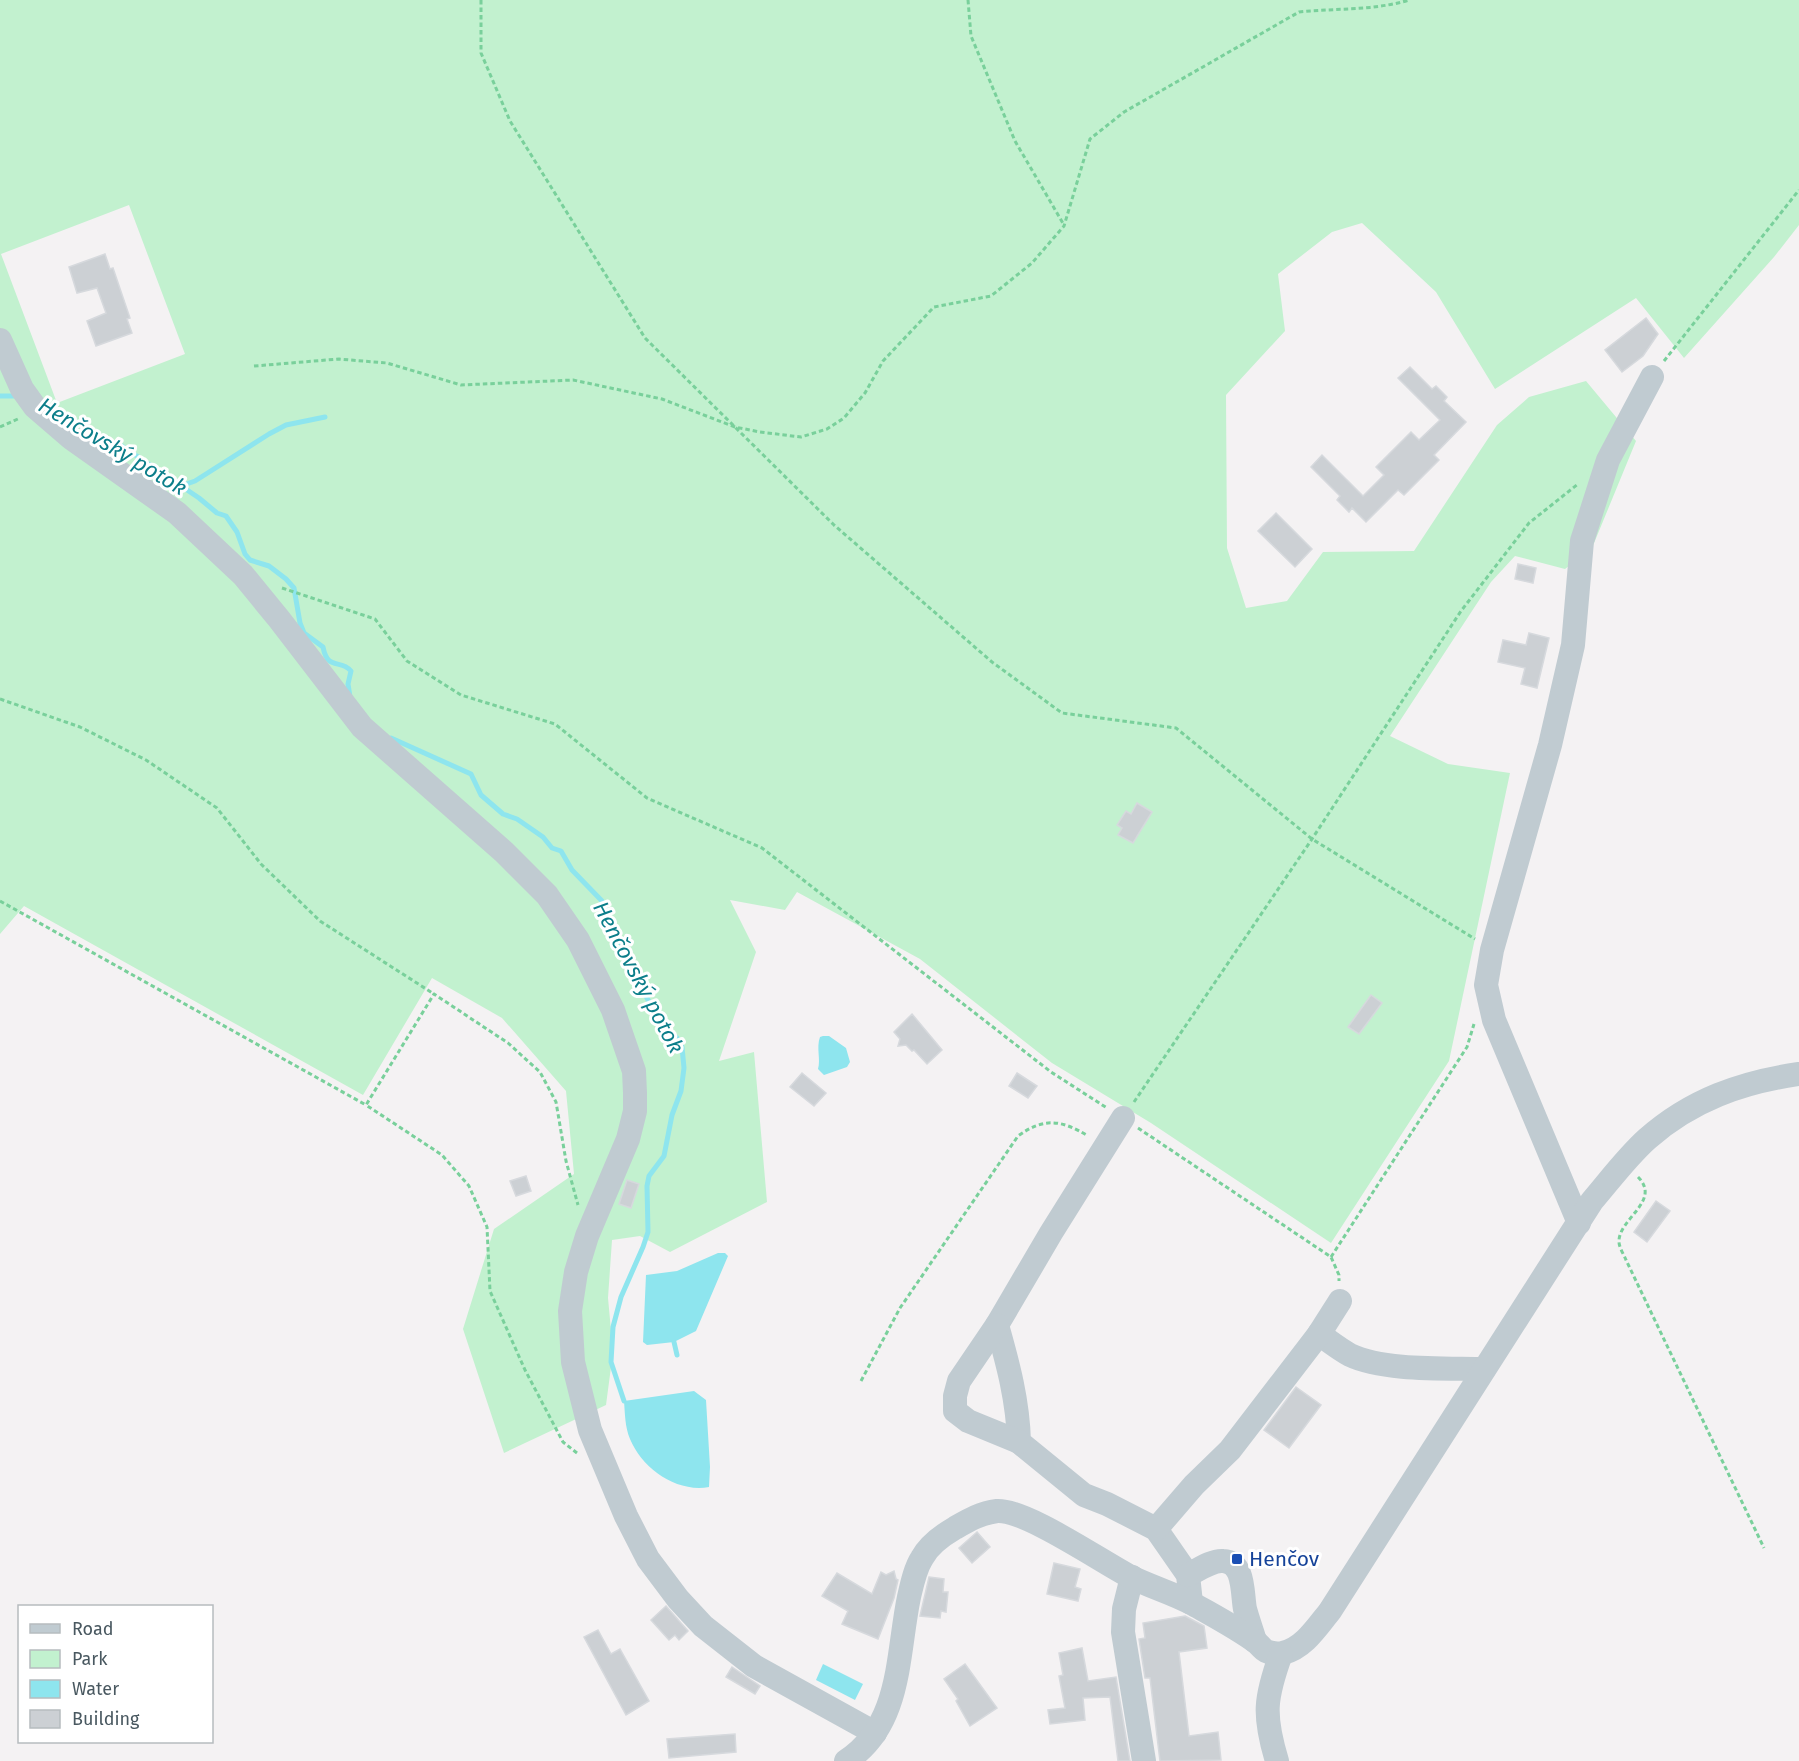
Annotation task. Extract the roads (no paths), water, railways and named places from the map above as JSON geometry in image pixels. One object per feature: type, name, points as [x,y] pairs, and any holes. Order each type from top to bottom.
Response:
[{"type":"street","points":[[0,340],[28,398],[71,438],[177,513],[243,575],[362,727],[504,852],[547,895],[578,940],[613,1010],[634,1071],[635,1093],[635,1111],[628,1138],[587,1236],[576,1272],[570,1311],[573,1362],[590,1430],[626,1516],[648,1559],[678,1599],[704,1626],[754,1666],[874,1733]]},
{"type":"street","points":[[1580,1223],[1494,1020],[1485,985],[1492,950],[1550,746],[1573,645],[1582,541],[1608,460],[1652,377]]},
{"type":"street","points":[[846,1761],[865,1745],[889,1708],[913,1579],[921,1558],[948,1532],[982,1513],[1008,1511],[1054,1533],[1132,1577],[1191,1603],[1255,1641],[1267,1652],[1281,1654],[1295,1648],[1308,1638],[1330,1611],[1592,1202],[1623,1163],[1659,1129],[1703,1101],[1737,1087],[1799,1074]]},
{"type":"street","points":[[1123,1118],[1050,1233],[997,1325],[959,1381],[955,1396],[955,1411],[968,1421],[1019,1442],[1084,1495],[1156,1529],[1188,1575],[1191,1603]]},
{"type":"street","points":[[1156,1529],[1194,1485],[1230,1450],[1319,1334],[1340,1301]]},
{"type":"street","points":[[997,1325],[1011,1372],[1018,1413],[1019,1442]]},
{"type":"street","points":[[1319,1334],[1351,1355],[1377,1363],[1484,1370]]},
{"type":"street","points":[[1188,1575],[1217,1562],[1226,1561],[1236,1567],[1244,1587],[1245,1608],[1255,1641]]},
{"type":"street","points":[[1132,1577],[1124,1609],[1123,1632],[1144,1761]]},
{"type":"street","points":[[1277,1761],[1268,1731],[1268,1710],[1269,1688],[1281,1654]]},
{"type":"water","points":[[823,1036],[829,1036],[846,1048],[850,1062],[847,1067],[824,1075],[818,1069],[819,1041]]},
{"type":"water","points":[[718,1253],[725,1253],[728,1256],[696,1331],[674,1342],[647,1345],[643,1342],[646,1275],[677,1271]]},
{"type":"water","points":[[694,1391],[706,1400],[709,1487],[684,1486],[652,1469],[635,1450],[626,1425],[624,1401]]},
{"type":"water","points":[[823,1664],[863,1684],[855,1700],[816,1680]]},
{"type":"waterway","name":"Henčovský potok","points":[[0,396],[17,396]]},
{"type":"waterway","points":[[181,486],[195,481],[286,425],[325,417]]},
{"type":"waterway","name":"Henčovský potok","points":[[85,435],[119,444],[199,498],[217,513],[226,516],[237,532],[245,554],[250,560],[269,566],[294,588],[304,633],[323,647],[325,655],[331,662],[343,665],[351,671],[348,684],[350,697]]},
{"type":"waterway","name":"Henčovský potok","points":[[391,738],[471,774],[481,795],[503,814],[517,819],[543,837],[552,848],[561,851],[572,870],[602,901],[640,985],[662,1026],[677,1038],[682,1047],[684,1068],[681,1091],[672,1115],[664,1156],[649,1176],[647,1186],[648,1232],[621,1297],[613,1327],[611,1362],[624,1401]]},
{"type":"waterway","points":[[674,1342],[677,1355]]},
{"type":"place","name":"Henčov","points":[[1237,1559]]}]
